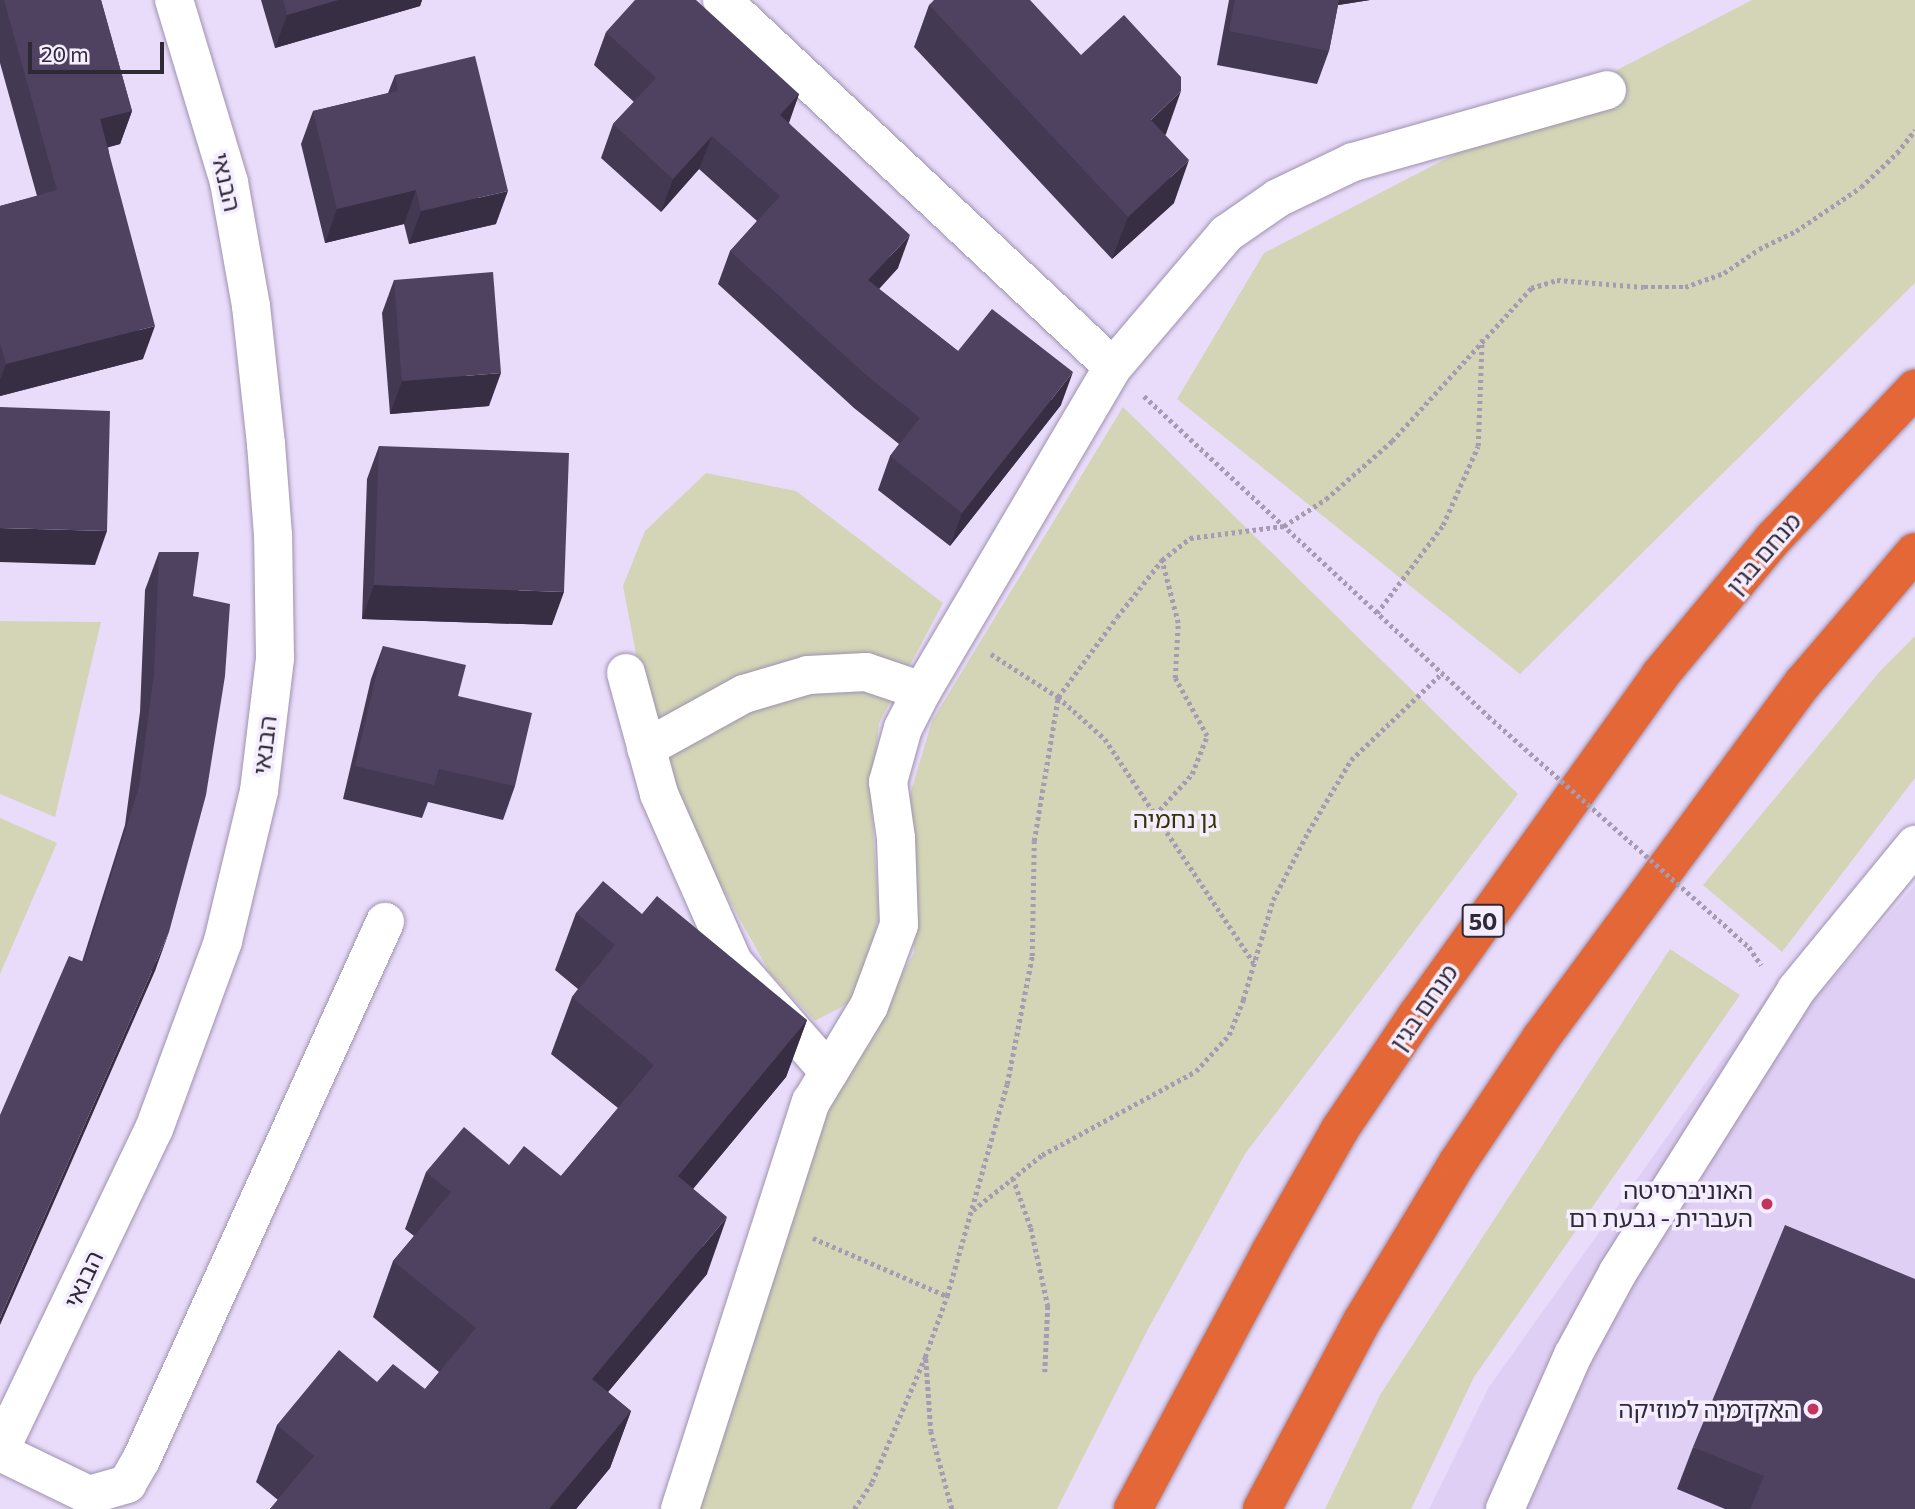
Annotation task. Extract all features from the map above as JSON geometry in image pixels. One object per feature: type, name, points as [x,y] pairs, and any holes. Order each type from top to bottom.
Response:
[{"type":"highway","name":"מנחם בגין","points":[[1133,1509],[1269,1254],[1340,1129],[1417,1015],[1660,675],[1773,538],[1915,389]]},
{"type":"highway","points":[[1262,1509],[1362,1321],[1458,1162],[1541,1038],[1787,705],[1915,552]]},
{"type":"street","name":"הבנאי","points":[[0,1451],[154,1129],[223,941],[259,791],[272,684],[275,658],[274,535],[251,306],[229,182],[174,0]]},
{"type":"street","points":[[722,0],[1113,367]]},
{"type":"street","points":[[680,1509],[811,1102],[869,1006],[899,925],[896,838],[888,782],[903,728],[922,691],[1113,367],[1226,234],[1279,198],[1353,162],[1608,90]]},
{"type":"street","points":[[646,748],[744,694],[808,675],[866,672],[922,691]]},
{"type":"street","points":[[625,673],[659,794],[733,962],[829,1072]]},
{"type":"street","points":[[1505,1509],[1573,1355],[1618,1272],[1797,990],[1915,845]]},
{"type":"street","points":[[0,1451],[89,1495],[127,1484],[141,1461],[385,922]]},
{"type":"path","points":[[854,1509],[872,1482],[925,1357],[947,1296],[1007,1084],[1032,956],[1034,841],[1058,697],[1162,560],[1190,538],[1284,526],[1326,499],[1392,441],[1531,288],[1557,280],[1644,287],[1685,287],[1724,273],[1759,249],[1796,231],[1861,187],[1897,153],[1915,130]]},
{"type":"path","points":[[1377,613],[1443,525],[1478,446],[1482,339]]},
{"type":"path","points":[[1113,367],[1488,716],[1734,934]]},
{"type":"path","points":[[1155,815],[1192,774],[1207,736],[1175,678],[1178,623],[1162,560]]},
{"type":"path","points":[[957,631],[1058,697],[1105,739],[1254,964]]},
{"type":"path","points":[[971,1212],[1042,1155],[1196,1071],[1229,1035],[1273,900],[1308,832],[1351,760],[1442,673]]},
{"type":"path","points":[[1013,1178],[1031,1228],[1048,1306],[1045,1372]]},
{"type":"path","points":[[771,1221],[947,1296]]},
{"type":"path","points":[[925,1357],[931,1431],[952,1509]]},
{"type":"shaded area","name":"האוניברסיטה העברית - גבעת רם","points":[[1915,885],[1915,1509],[1429,1509],[1489,1387],[1770,992],[1796,1020]]},
{"type":"green space","points":[[1752,0],[1915,0],[1915,283],[1520,674],[1177,399],[1264,253]]},
{"type":"green space","name":"גן נחמיה","points":[[1123,407],[1518,794],[1245,1154],[1147,1331],[1057,1509],[687,1509],[824,1114],[914,953],[909,862],[910,795],[932,721]]},
{"type":"green space","points":[[706,473],[796,491],[943,603],[879,723],[872,813],[879,917],[858,998],[815,1021],[770,973],[670,795],[646,706],[623,586],[645,531]]},
{"type":"green space","points":[[0,621],[101,622],[55,817],[0,794]]},
{"type":"green space","points":[[1915,636],[1915,778],[1782,952],[1703,885],[1881,670]]},
{"type":"green space","points":[[0,818],[57,843],[0,974]]},
{"type":"green space","points":[[1670,949],[1740,995],[1474,1377],[1411,1509],[1325,1509],[1380,1395]]},
{"type":"building","points":[[4,0],[101,0],[132,111],[100,119],[155,326],[6,364],[0,343],[0,206],[57,190]]},
{"type":"building","points":[[283,0],[338,0],[287,15]]},
{"type":"building","points":[[635,0],[696,0],[799,94],[780,115],[910,235],[868,280],[958,351],[992,309],[1073,372],[962,513],[890,456],[920,418],[866,375],[730,251],[780,196],[712,136],[673,179],[613,124],[656,78],[606,32]]},
{"type":"building","points":[[934,0],[1030,0],[1081,55],[1124,15],[1181,77],[1181,91],[1151,120],[1189,160],[1128,217],[929,5]]},
{"type":"building","points":[[1235,0],[1339,0],[1329,51],[1229,31]]},
{"type":"building","points":[[475,56],[508,191],[421,211],[416,190],[337,209],[313,111],[398,91],[395,75]]},
{"type":"building","points":[[493,272],[501,373],[402,381],[394,280]]},
{"type":"building","points":[[0,407],[110,411],[107,531],[0,528]]},
{"type":"building","points":[[379,446],[569,453],[564,592],[374,585]]},
{"type":"building","points":[[159,552],[199,552],[193,596],[230,604],[225,676],[206,795],[169,932],[0,1318],[0,1115],[69,956],[84,962],[139,787],[154,674]]},
{"type":"building","points":[[383,646],[466,665],[458,696],[532,713],[515,786],[439,769],[434,785],[355,766]]},
{"type":"building","points":[[603,881],[642,914],[657,896],[807,1020],[678,1176],[727,1217],[592,1379],[631,1411],[549,1509],[270,1509],[314,1456],[277,1425],[339,1350],[377,1382],[393,1364],[425,1389],[476,1328],[393,1261],[451,1192],[426,1172],[464,1127],[509,1165],[524,1146],[561,1176],[654,1065],[572,997],[615,945],[576,913]]},
{"type":"building","name":"האקדמיה למוזיקה","points":[[1785,1225],[1915,1279],[1915,1509],[1750,1509],[1764,1476],[1693,1447]]},
{"type":"place","name":"האוניברסיטה העברית - גבעת רם","points":[[1767,1204]]},
{"type":"place","name":"האקדמיה למוזיקה","points":[[1813,1409]]}]
